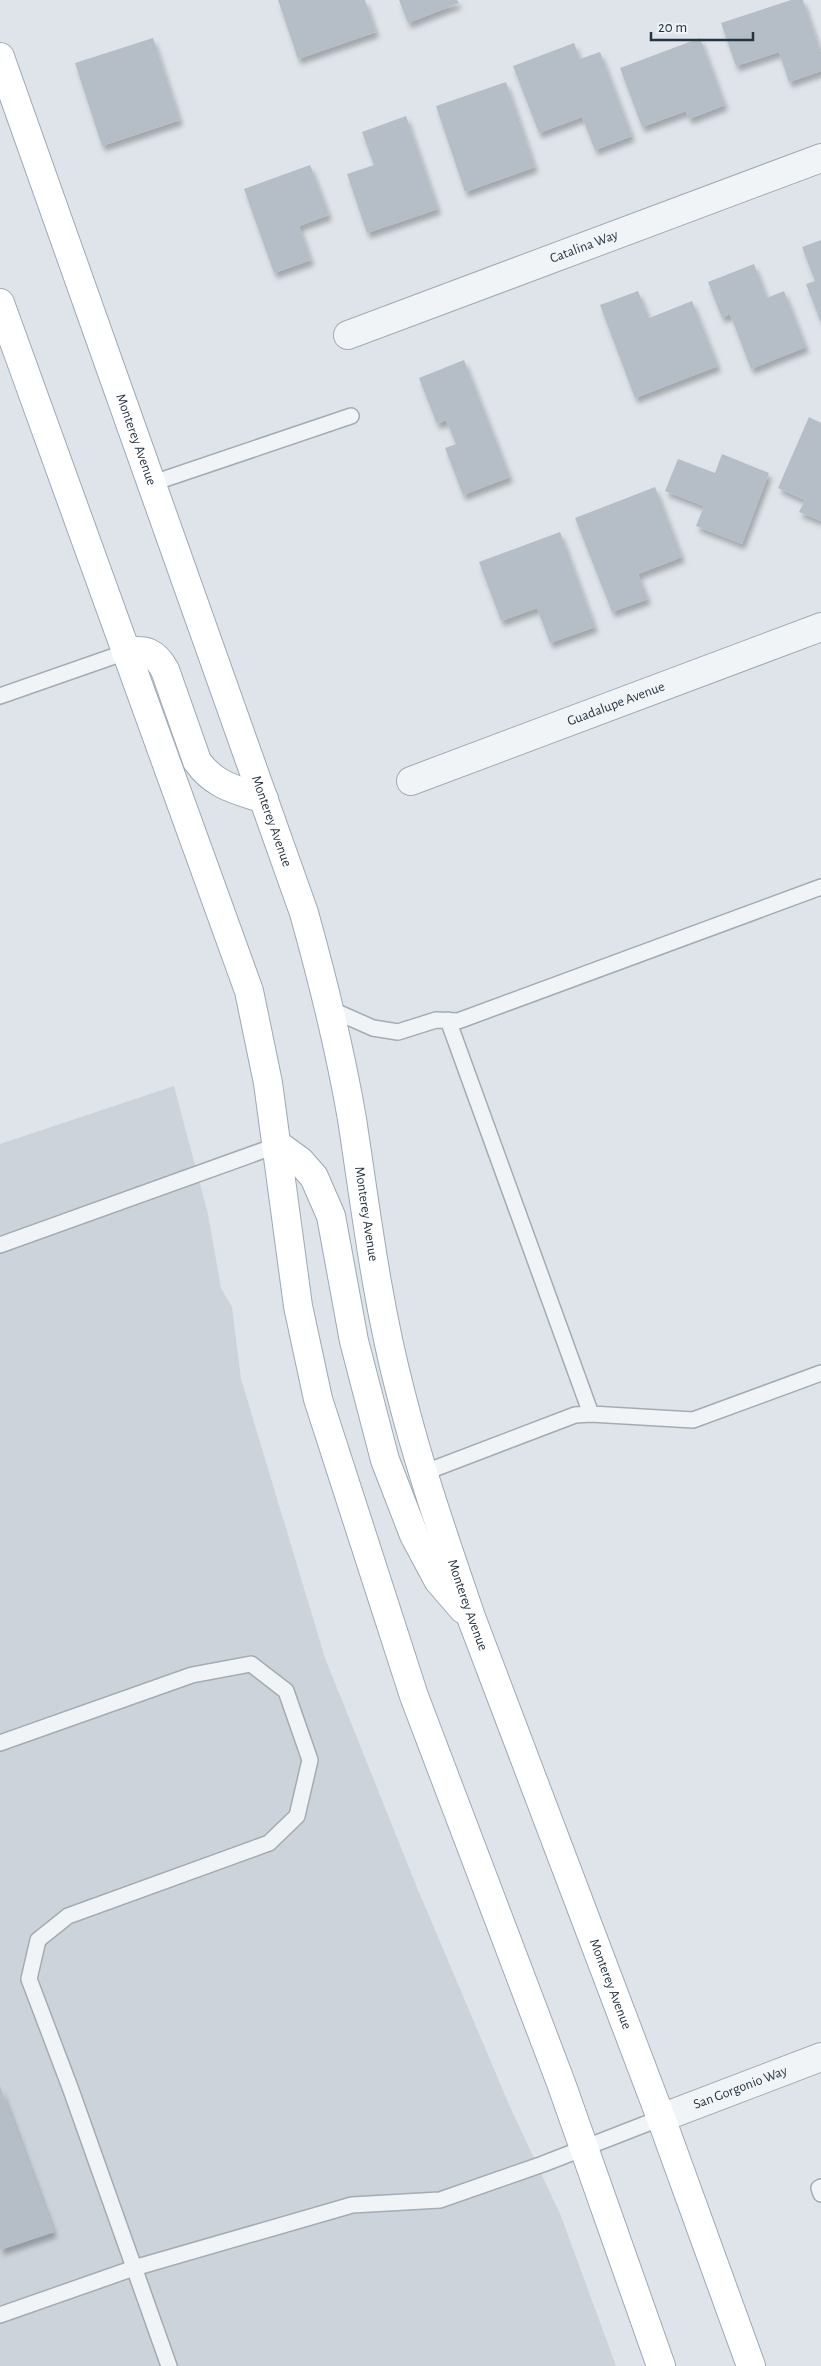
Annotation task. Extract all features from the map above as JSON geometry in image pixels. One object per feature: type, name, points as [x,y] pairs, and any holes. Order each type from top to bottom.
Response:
[{"type":"main road","name":"Monterey Avenue","points":[[0,57],[8,102],[153,482],[304,913],[330,1009],[352,1118],[366,1220],[400,1393],[423,1473],[471,1617],[661,2118],[751,2366]]},
{"type":"main road","points":[[0,303],[249,991],[268,1083],[278,1145],[298,1306],[318,1399],[414,1696],[484,1876],[661,2366]]},
{"type":"main road","points":[[126,652],[142,650],[151,652],[159,659],[165,670],[197,761],[206,774],[218,783],[264,799]]},
{"type":"main road","points":[[278,1145],[300,1161],[314,1177],[331,1216],[354,1341],[384,1460],[414,1535],[438,1580],[471,1617]]},
{"type":"street","name":"Catalina Way","points":[[348,335],[821,158]]},
{"type":"street","name":"Guadalupe Avenue","points":[[411,781],[821,627]]},
{"type":"street","name":"San Gorgonio Way","points":[[661,2118],[821,2057]]},
{"type":"lane","points":[[153,482],[351,416]]},
{"type":"lane","points":[[0,696],[126,652]]},
{"type":"lane","points":[[330,1009],[373,1028],[398,1032],[436,1020],[458,1021],[821,888]]},
{"type":"lane","points":[[448,1020],[591,1414]]},
{"type":"lane","points":[[0,1245],[278,1145]]},
{"type":"lane","points":[[423,1473],[575,1415],[591,1414],[693,1420],[821,1373]]},
{"type":"lane","points":[[0,1743],[192,1675],[251,1664],[286,1691],[310,1760],[297,1816],[269,1843],[68,1916],[38,1940],[29,1979],[71,2090],[169,2366]]},
{"type":"lane","points":[[0,2315],[134,2268],[352,2205],[440,2200],[661,2118]]},
{"type":"lane","points":[[821,2187],[819,2188],[821,2194]]},
{"type":"shaded area","points":[[174,1086],[208,1214],[221,1288],[232,1307],[241,1379],[325,1658],[418,1890],[511,2109],[561,2216],[616,2366],[0,2366],[0,1144]]},
{"type":"building","points":[[278,0],[365,0],[376,32],[298,59]]},
{"type":"building","points":[[399,0],[457,0],[459,3],[408,23]]},
{"type":"building","points":[[791,0],[803,0],[821,53],[821,71],[789,82],[779,52],[736,66],[721,23]]},
{"type":"building","points":[[153,38],[180,120],[102,146],[75,63]]},
{"type":"building","points":[[700,38],[725,105],[689,119],[686,111],[642,127],[620,68]]},
{"type":"building","points":[[574,43],[580,59],[600,52],[632,136],[595,150],[582,117],[539,133],[513,66]]},
{"type":"building","points":[[506,82],[535,167],[465,192],[436,106]]},
{"type":"building","points":[[406,116],[438,209],[367,233],[347,174],[374,165],[362,132]]},
{"type":"building","points":[[310,165],[329,215],[299,226],[311,260],[274,273],[244,189]]},
{"type":"building","points":[[821,240],[821,323],[806,284],[815,281],[802,247]]},
{"type":"building","points":[[754,264],[767,298],[784,291],[806,347],[751,369],[730,314],[722,318],[708,282]]},
{"type":"building","points":[[638,291],[649,318],[692,301],[718,366],[635,398],[600,305]]},
{"type":"building","points":[[464,360],[510,477],[463,495],[445,448],[456,444],[446,420],[437,424],[419,378]]},
{"type":"building","points":[[809,417],[821,423],[821,521],[799,512],[805,500],[778,488]]},
{"type":"building","points":[[722,454],[769,473],[742,544],[696,526],[704,506],[665,491],[678,459],[715,473]]},
{"type":"building","points":[[655,487],[682,557],[638,574],[648,599],[612,612],[575,518]]},
{"type":"building","points":[[560,532],[595,627],[550,643],[537,608],[501,621],[479,562]]},
{"type":"building","points":[[0,2086],[54,2232],[0,2250]]}]
